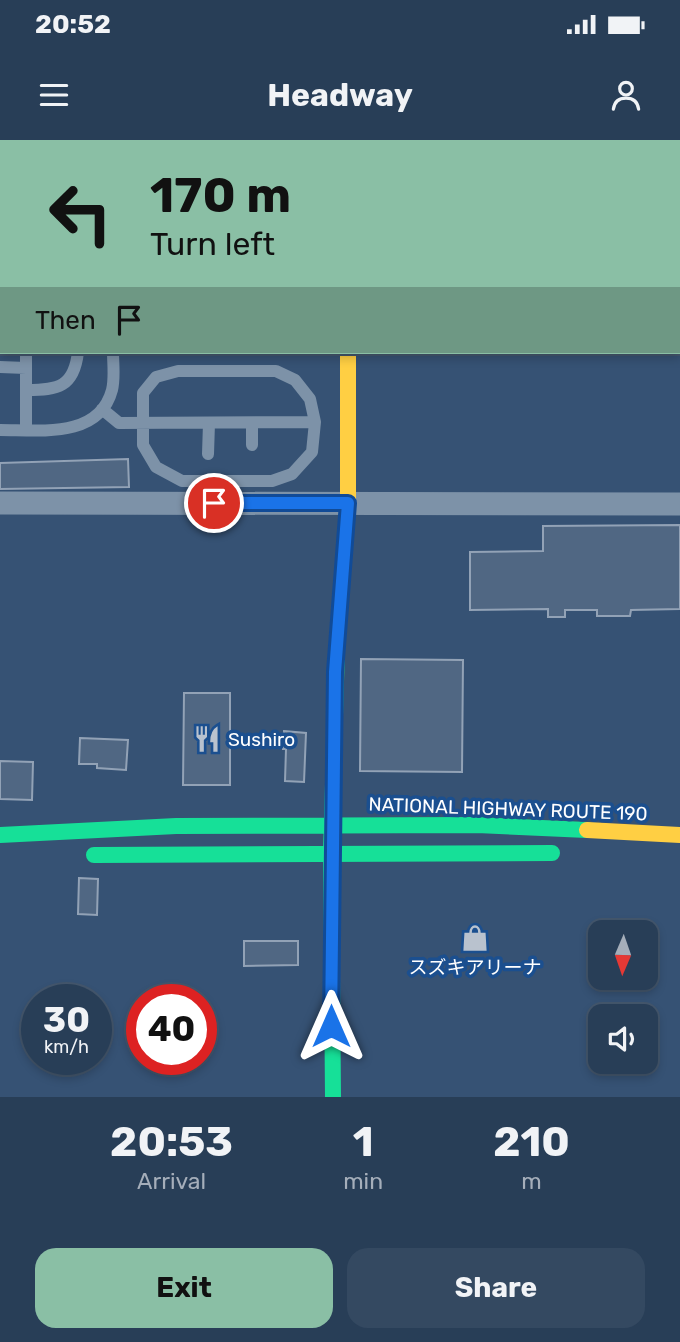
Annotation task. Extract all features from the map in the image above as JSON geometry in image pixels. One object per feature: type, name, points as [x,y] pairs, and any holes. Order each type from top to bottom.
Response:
[{"type":"main road","points":[[333,1097],[331,853],[335,672],[348,503],[348,354]]},
{"type":"main road","name":"NATIONAL HIGHWAY ROUTE 190","points":[[0,835],[176,826],[332,825],[477,825],[680,835]]},
{"type":"main road","points":[[84,855],[562,853]]},
{"type":"street","points":[[0,503],[680,504]]},
{"type":"lane","points":[[26,354],[26,430]]},
{"type":"lane","points":[[27,390],[51,390],[68,381],[76,366],[78,354]]},
{"type":"lane","points":[[0,430],[64,429],[84,425],[102,409],[112,390],[113,354]]},
{"type":"lane","points":[[0,367],[26,368]]},
{"type":"lane","points":[[178,371],[276,372],[295,380],[310,399],[315,422],[312,452],[292,474],[272,481],[182,481],[156,467],[143,444],[142,423],[143,393],[156,377],[178,371]]},
{"type":"lane","points":[[102,409],[119,423],[315,422]]},
{"type":"lane","points":[[208,454],[209,423]]},
{"type":"lane","points":[[251,423],[252,445]]},
{"type":"building","points":[[128,459],[129,487],[0,489],[0,463]]},
{"type":"building","points":[[680,525],[680,609],[631,610],[630,616],[597,616],[597,610],[565,610],[565,617],[548,617],[548,609],[470,610],[470,552],[543,551],[543,526]]},
{"type":"building","points":[[361,659],[463,660],[462,772],[360,771]]},
{"type":"building","name":"Sushiro","points":[[184,693],[230,693],[230,785],[183,785]]},
{"type":"building","points":[[284,731],[306,733],[304,782],[285,781]]},
{"type":"building","points":[[80,738],[128,740],[126,770],[97,768],[97,764],[79,764]]},
{"type":"building","points":[[0,761],[33,762],[32,800],[0,799]]},
{"type":"building","points":[[79,878],[98,879],[97,915],[78,914]]},
{"type":"building","points":[[244,941],[298,941],[298,965],[244,966]]},
{"type":"traffic: fast","points":[[333,1097],[331,853],[337,647]]},
{"type":"traffic: fast","points":[[0,835],[176,826],[477,825],[587,830]]},
{"type":"traffic: fast","points":[[94,855],[552,853]]},
{"type":"traffic: slow","points":[[337,647],[348,503],[348,354]]},
{"type":"traffic: slow","points":[[587,830],[680,835]]},
{"type":"place","name":"Sushiro","points":[[207,739]]},
{"type":"place","name":"スズキアリーナ","points":[[475,938]]},
{"type":"route","points":[[214,503],[348,503],[335,672],[331,1026]]}]
